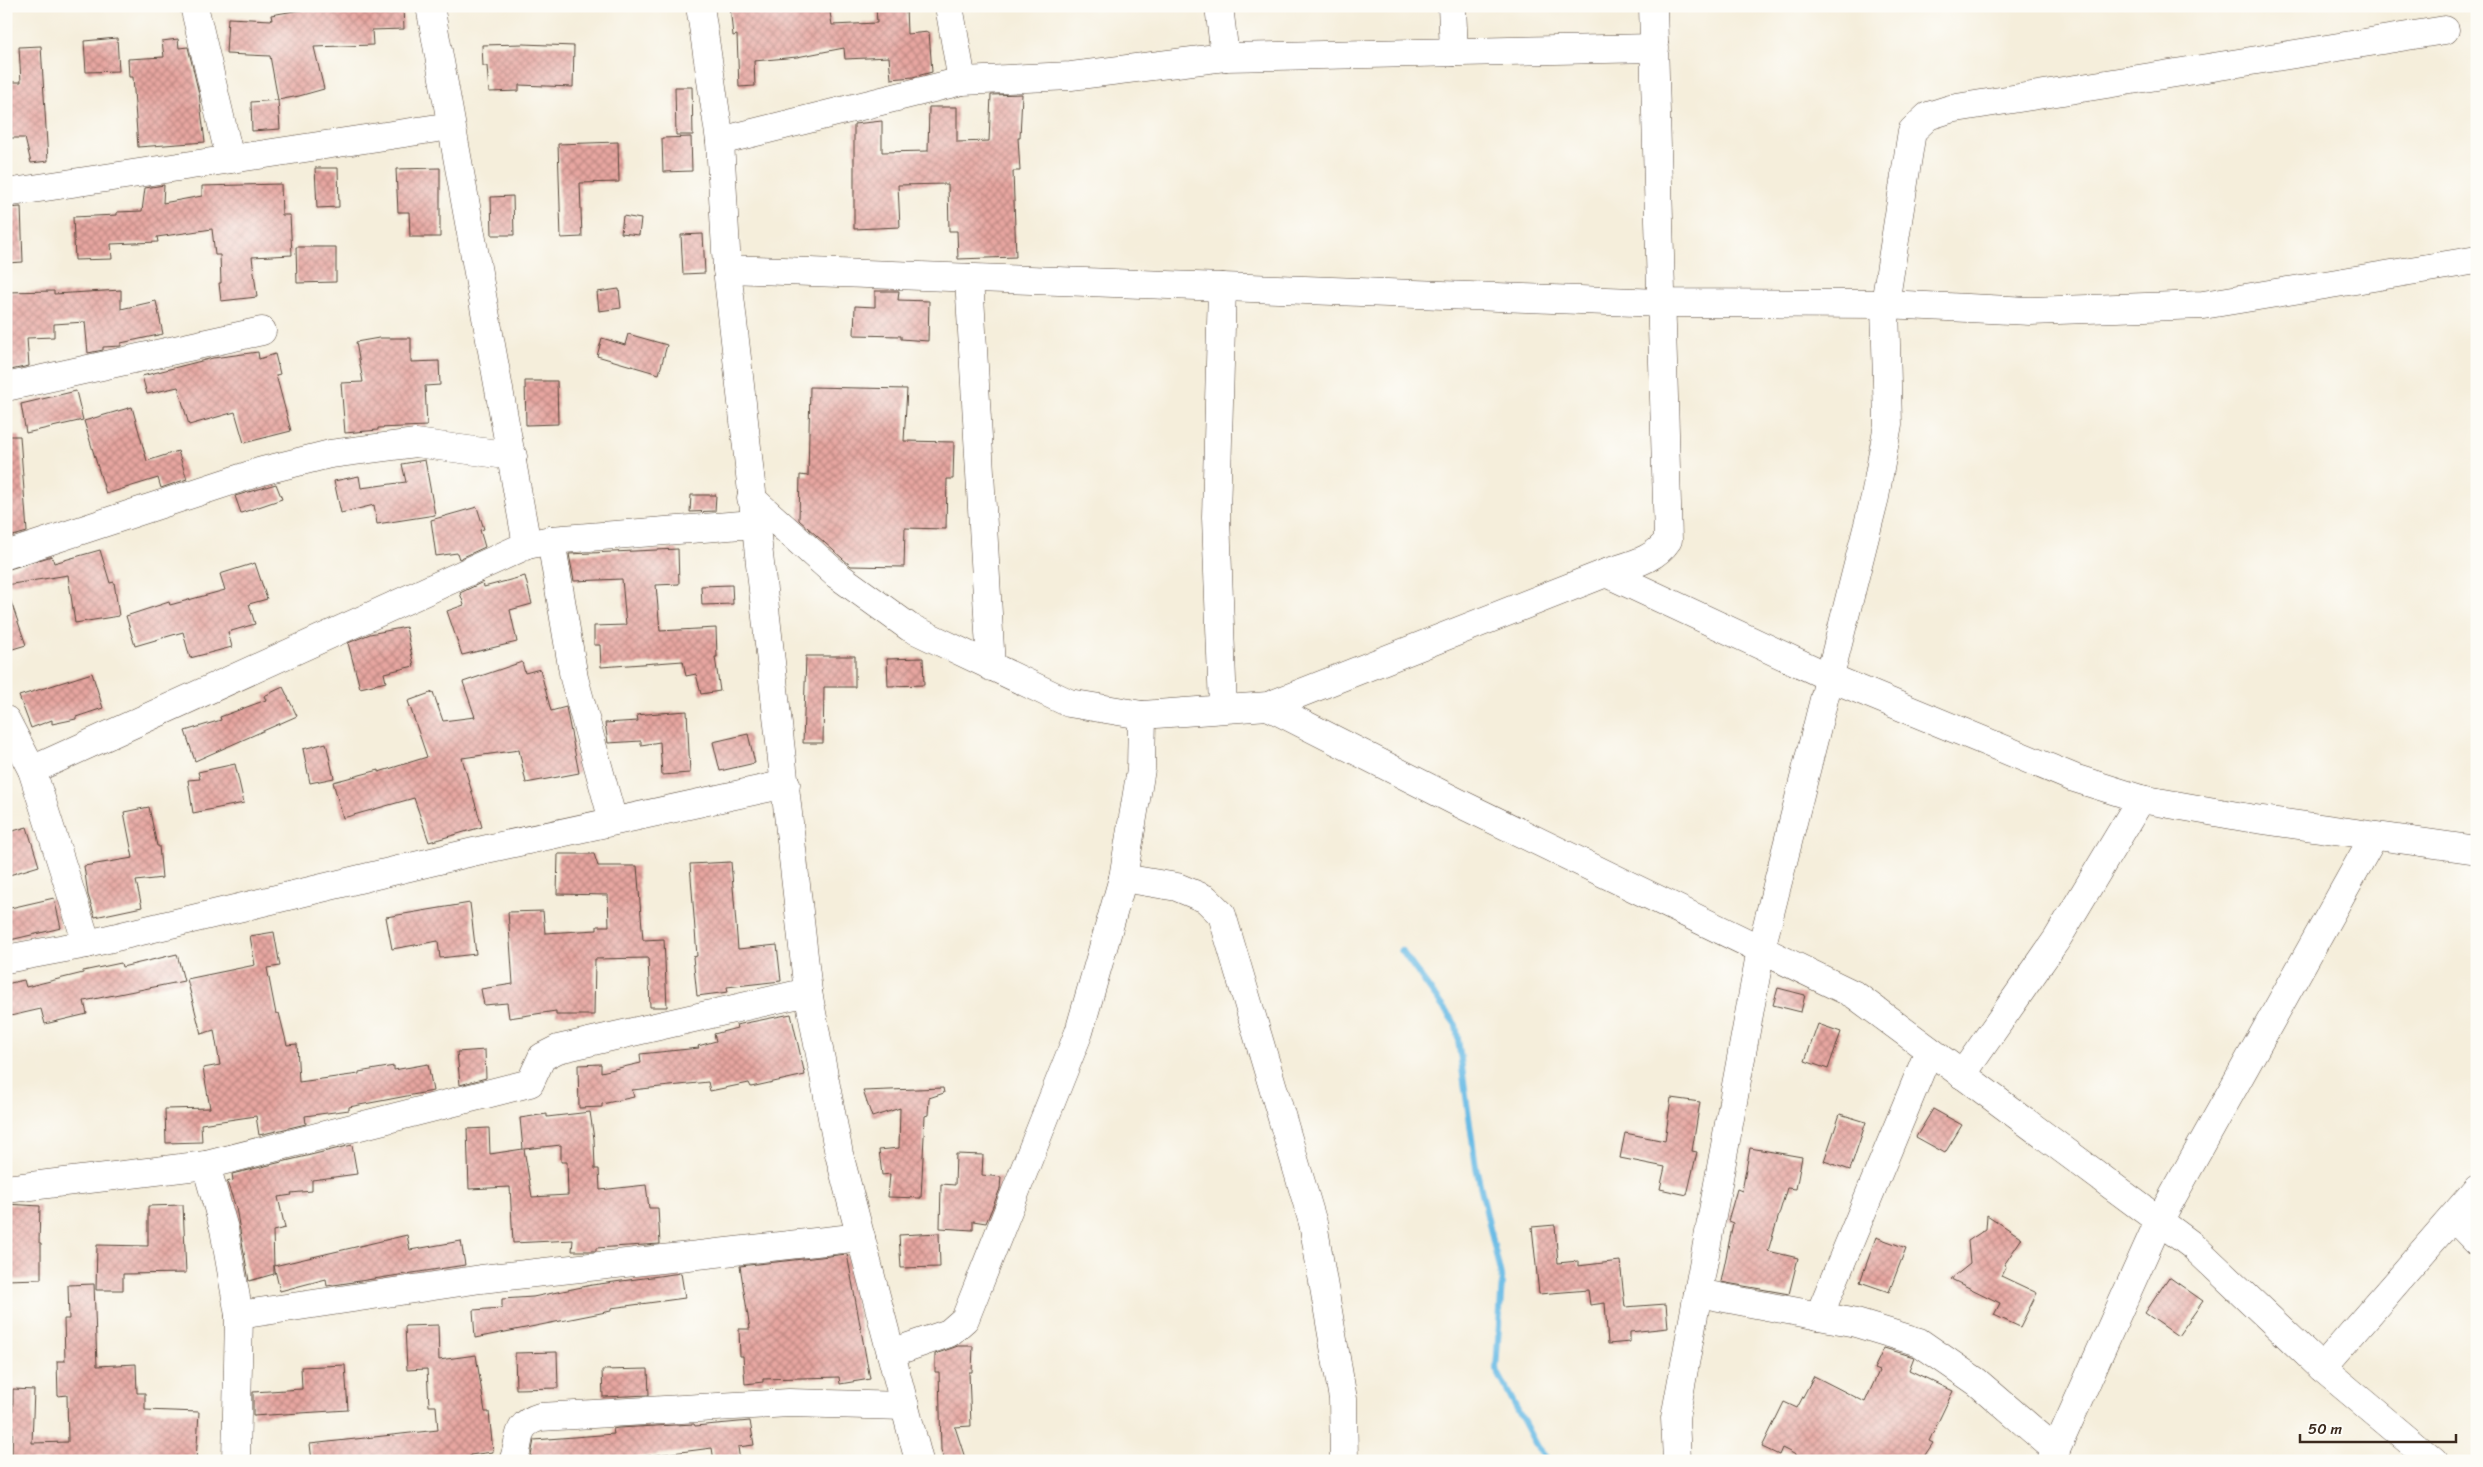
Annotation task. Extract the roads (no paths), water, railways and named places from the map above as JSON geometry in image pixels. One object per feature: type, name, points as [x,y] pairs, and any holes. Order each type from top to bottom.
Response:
[{"type":"street","points":[[194,6],[230,159]]},
{"type":"street","points":[[430,6],[513,456],[539,542],[613,821]]},
{"type":"street","points":[[700,6],[720,141],[727,269],[752,511],[786,784],[808,992],[833,1124],[919,1461]]},
{"type":"street","points":[[949,6],[962,81]]},
{"type":"street","points":[[1219,6],[1226,57]]},
{"type":"street","points":[[1452,6],[1454,52]]},
{"type":"street","points":[[32,770],[539,542],[752,511],[837,576],[909,627],[1068,703],[1142,715],[1268,706],[1606,573],[1649,558],[1661,552],[1668,540],[1654,6]]},
{"type":"street","points":[[1676,1461],[1675,1418],[1760,949],[1875,497],[1888,424],[1885,304],[1912,132],[1928,116],[1950,109],[2445,30]]},
{"type":"street","points":[[720,141],[962,81],[1071,76],[1226,57],[1654,48]]},
{"type":"street","points":[[6,193],[451,126]]},
{"type":"street","points":[[727,269],[1662,302],[1885,304],[2030,312],[2203,305],[2477,260]]},
{"type":"street","points":[[969,278],[991,667]]},
{"type":"street","points":[[1222,287],[1216,517],[1223,708]]},
{"type":"street","points":[[6,386],[262,331]]},
{"type":"street","points":[[6,555],[262,471],[330,454],[416,444],[513,456]]},
{"type":"street","points":[[1606,573],[1829,677],[2074,778],[2141,799],[2249,818],[2477,850]]},
{"type":"street","points":[[1268,706],[1463,804],[1855,995],[2193,1246],[2322,1368],[2433,1461]]},
{"type":"street","points":[[891,1353],[949,1334],[965,1319],[1079,1032],[1122,878],[1141,769],[1142,715]]},
{"type":"street","points":[[6,720],[32,770],[86,944]]},
{"type":"street","points":[[6,959],[86,944],[463,854],[786,784]]},
{"type":"street","points":[[1962,1075],[2057,939],[2141,799]]},
{"type":"street","points":[[1698,1293],[1856,1323],[1919,1342],[1977,1382],[2054,1455],[2158,1221],[2374,836]]},
{"type":"street","points":[[1122,878],[1177,887],[1206,899],[1222,915],[1313,1222],[1343,1399],[1344,1461]]},
{"type":"street","points":[[6,1189],[206,1165],[530,1083],[542,1057],[558,1050],[808,992]]},
{"type":"street","points":[[1819,1316],[1930,1051]]},
{"type":"street","points":[[206,1165],[224,1230],[239,1316],[236,1461]]},
{"type":"street","points":[[2322,1368],[2477,1190]]},
{"type":"street","points":[[2453,1217],[2477,1242]]},
{"type":"street","points":[[239,1316],[481,1279],[861,1237]]},
{"type":"street","points":[[513,1461],[520,1430],[529,1420],[540,1417],[789,1402],[905,1406]]},
{"type":"waterway","points":[[1401,950],[1456,1025],[1476,1167],[1502,1281],[1496,1369],[1537,1447],[1549,1461]]}]
